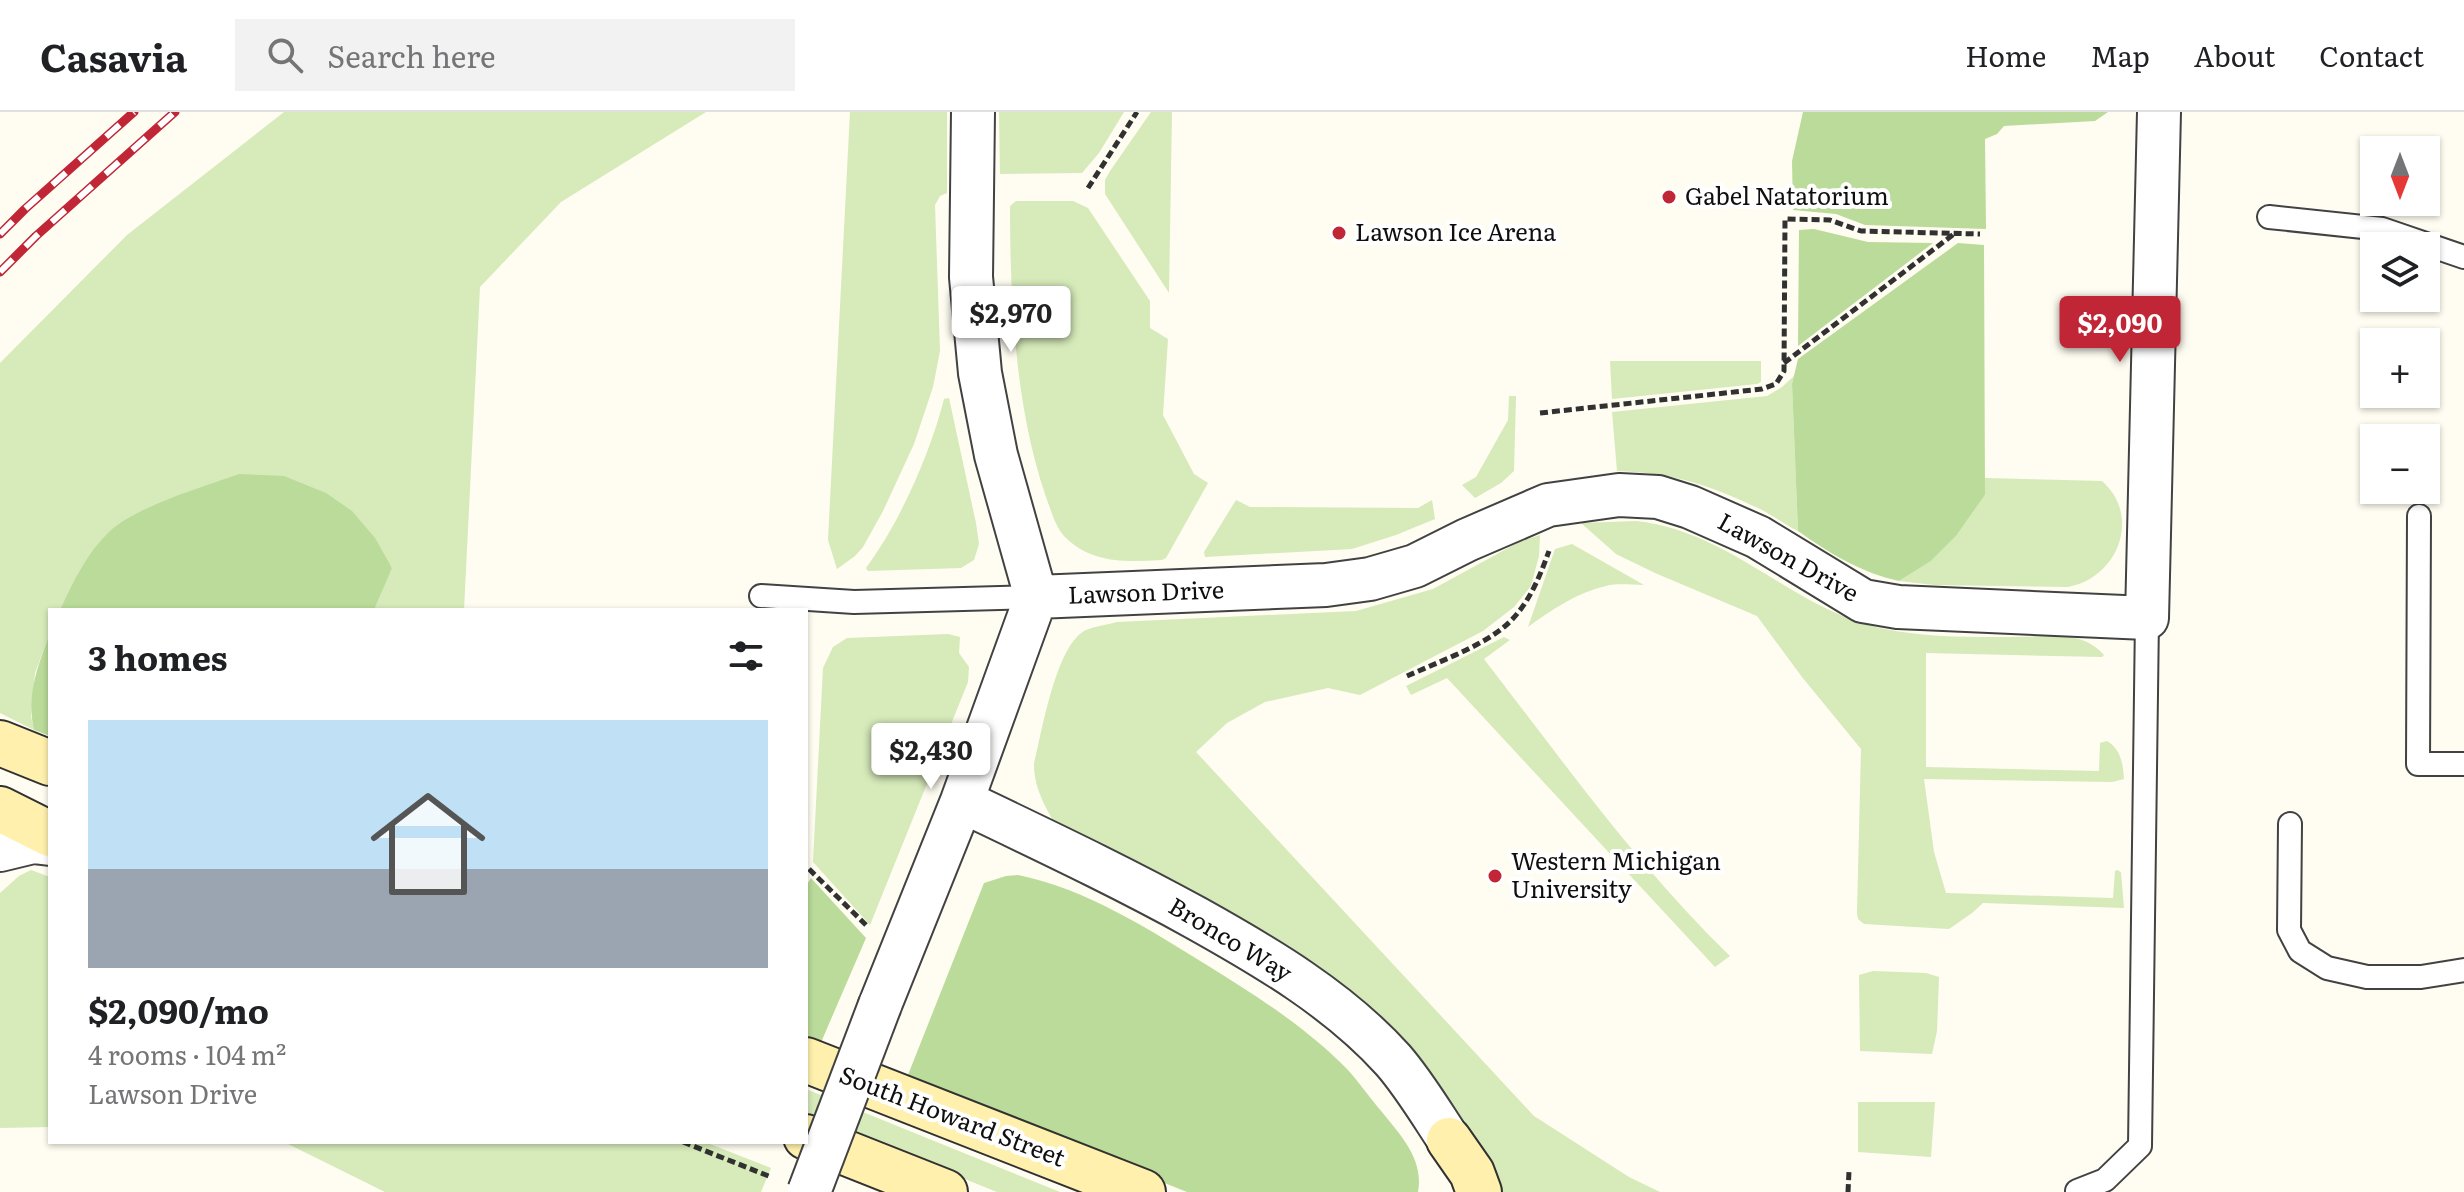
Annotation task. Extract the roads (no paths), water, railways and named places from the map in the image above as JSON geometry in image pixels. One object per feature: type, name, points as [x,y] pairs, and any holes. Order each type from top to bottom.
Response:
[{"type":"street","name":"Lawson Drive","points":[[794,1186],[880,1005],[962,801],[1036,597],[996,455],[980,373],[971,277],[973,112]]},
{"type":"street","points":[[2147,618],[2159,112]]},
{"type":"street","name":"Lawson Drive","points":[[1036,597],[1326,585],[1370,579],[1415,566],[1548,505],[1619,495],[1658,497],[1690,507],[1758,537],[1863,601],[1898,607],[2147,618]]},
{"type":"street","points":[[0,743],[48,762]]},
{"type":"street","name":"Bronco Way","points":[[962,801],[1157,897],[1242,944],[1300,981],[1354,1023],[1393,1061],[1449,1140]]},
{"type":"street","points":[[0,809],[48,833]]},
{"type":"street","points":[[0,850],[33,842],[48,844]]},
{"type":"street","name":"South Howard Street","points":[[808,1061],[1143,1192]]},
{"type":"street","points":[[808,1138],[945,1192]]},
{"type":"street","points":[[1448,1192],[1449,1140]]},
{"type":"street","points":[[1449,1140],[1472,1173],[1479,1192]]},
{"type":"lane","points":[[2269,217],[2382,229],[2464,257]]},
{"type":"lane","points":[[2419,516],[2418,764],[2464,764]]},
{"type":"lane","points":[[761,596],[854,602],[1036,597]]},
{"type":"lane","points":[[2077,1191],[2105,1180],[2140,1146],[2147,618]]},
{"type":"lane","points":[[2290,824],[2289,930],[2300,951],[2327,968],[2367,977],[2421,977],[2464,970]]},
{"type":"railway","points":[[0,234],[134,112]]},
{"type":"railway","points":[[0,272],[175,112]]},
{"type":"place","name":"Gabel Natatorium","points":[[1669,197]]},
{"type":"place","name":"Lawson Ice Arena","points":[[1339,233]]},
{"type":"place","name":"Western Michigan University","points":[[1495,876]]}]
